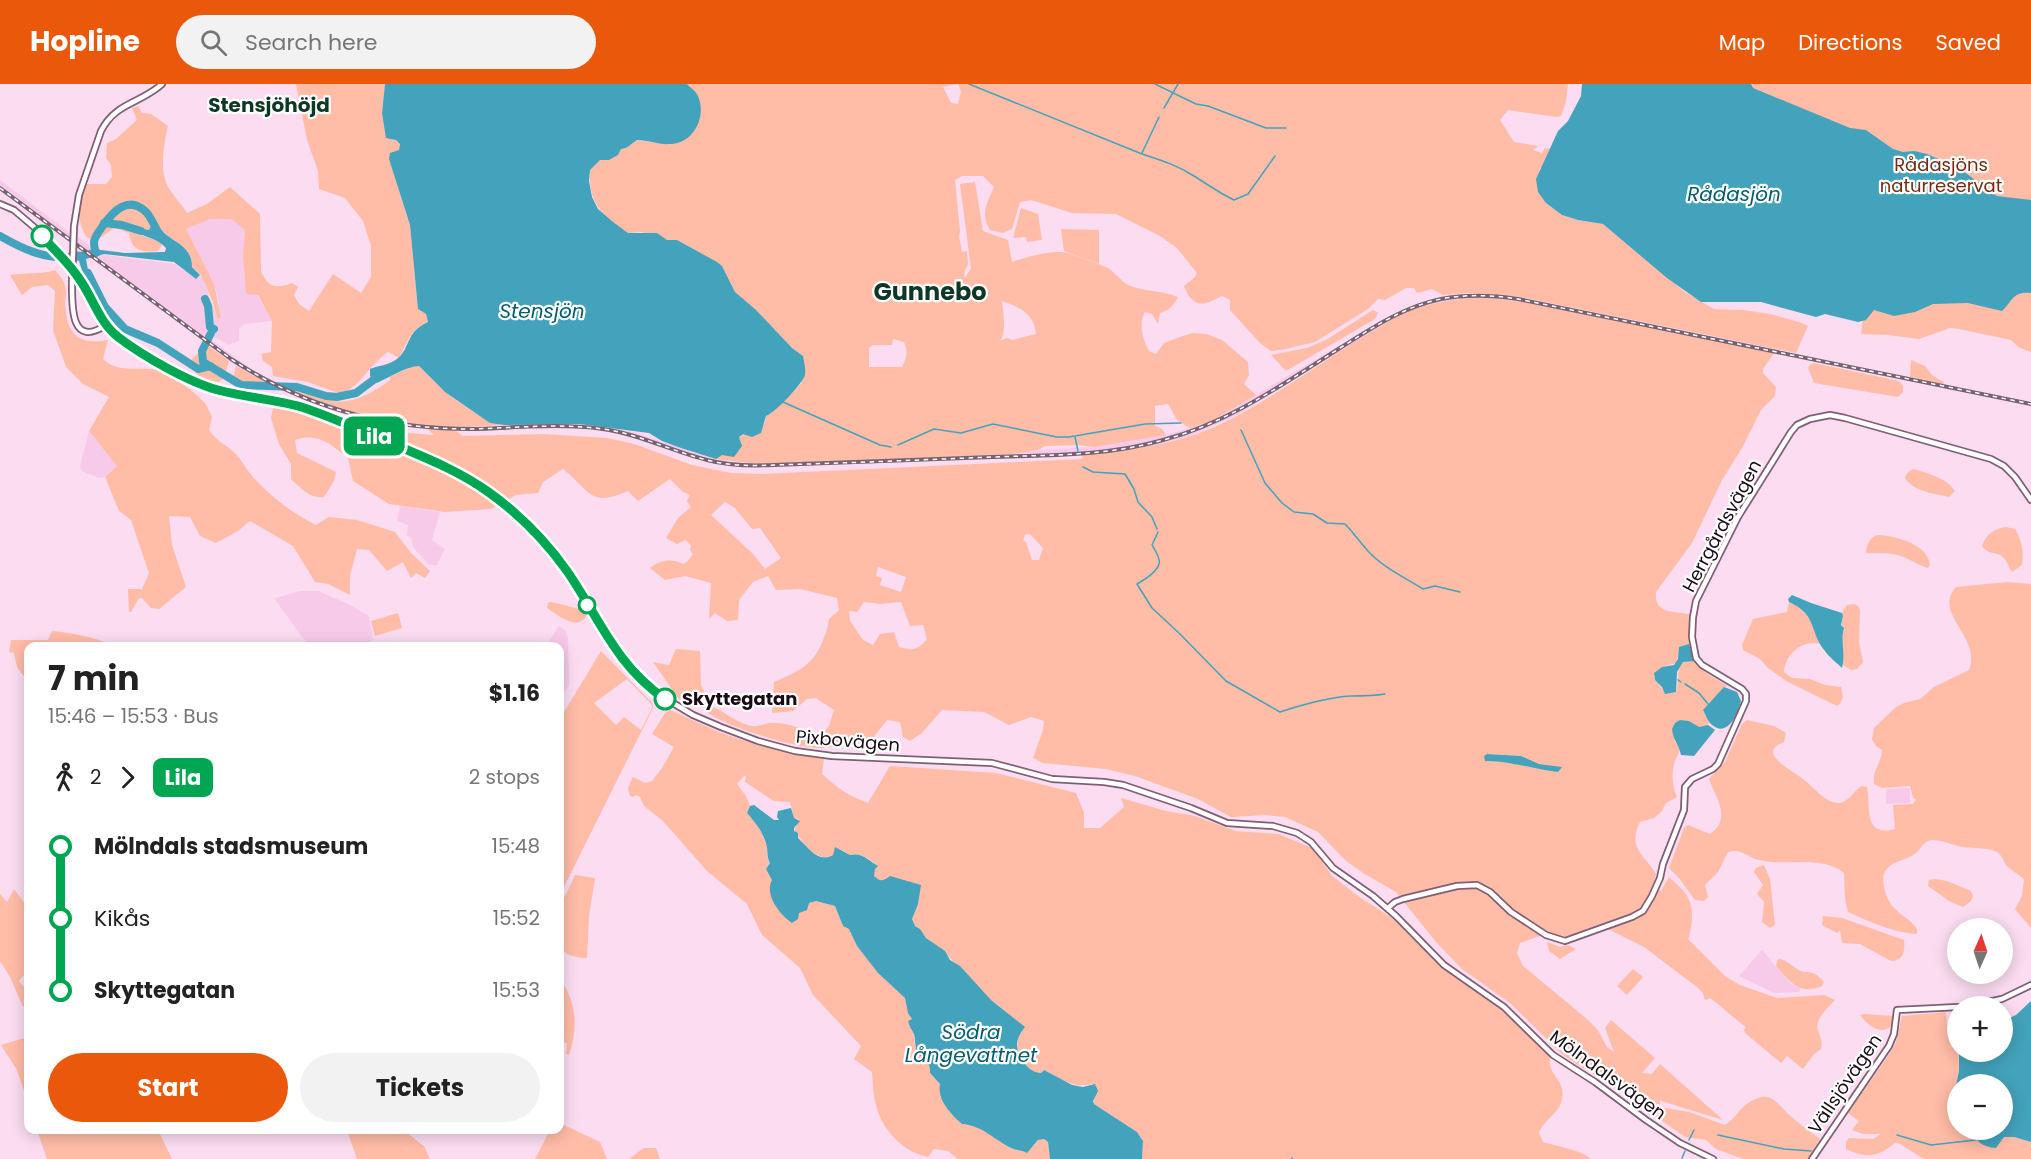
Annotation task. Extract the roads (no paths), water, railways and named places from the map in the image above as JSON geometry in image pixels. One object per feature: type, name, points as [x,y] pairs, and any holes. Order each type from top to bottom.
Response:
[{"type":"street","points":[[106,325],[93,333],[82,331],[77,327],[74,318],[72,300],[74,226],[79,195],[106,121],[118,110],[162,84]]},
{"type":"street","name":"Pixbovägen","points":[[0,206],[14,210],[24,218],[80,280],[106,325],[137,350],[201,384],[226,392],[287,403],[309,410],[434,461],[485,489],[520,518],[546,544],[574,583],[616,651],[632,670],[665,699],[721,727],[768,744],[808,753],[992,763],[1052,779],[1112,783],[1173,801],[1227,823],[1277,827],[1305,838],[1333,868],[1388,908]]},
{"type":"street","name":"Herrgårdsvägen","points":[[1388,908],[1403,899],[1457,886],[1477,885],[1490,892],[1512,912],[1546,935],[1565,941],[1604,928],[1642,911],[1660,878],[1662,864],[1684,810],[1685,787],[1692,779],[1718,764],[1746,701],[1746,694],[1742,689],[1708,670],[1698,661],[1693,651],[1693,617],[1696,601],[1738,517],[1766,470],[1797,425],[1810,419],[1830,415],[1982,456],[1998,463],[2019,481],[2031,500]]},
{"type":"street","name":"Mölndalsvägen","points":[[1388,908],[1444,965],[1504,1007],[1553,1055],[1604,1088],[1673,1138],[1713,1159]]},
{"type":"street","points":[[2008,996],[2031,985]]},
{"type":"street","name":"Vällsjövägen","points":[[1812,1159],[1889,1046],[1894,1034],[1897,1010],[1947,1008]]},
{"type":"water","name":"Stensjön","points":[[385,84],[687,84],[697,94],[701,111],[697,127],[692,134],[679,143],[670,144],[637,140],[621,149],[618,155],[609,160],[600,160],[590,170],[589,181],[592,197],[598,209],[628,233],[657,233],[667,240],[677,240],[717,262],[722,266],[735,292],[803,356],[805,375],[803,379],[782,404],[766,416],[761,433],[752,437],[743,434],[739,437],[742,446],[734,457],[722,455],[716,459],[662,441],[649,433],[579,424],[504,425],[490,423],[445,392],[419,366],[403,370],[377,383],[370,376],[370,369],[397,359],[405,350],[415,330],[428,322],[426,314],[418,309],[410,225],[389,159],[390,153],[399,150],[400,144],[396,140],[386,138],[382,113]]},
{"type":"water","name":"Rådasjön","points":[[1582,84],[1751,84],[1753,88],[1850,128],[1866,130],[1893,149],[1927,154],[1945,162],[1963,171],[1997,196],[2031,200],[2031,293],[2020,293],[2002,311],[1968,303],[1933,304],[1915,312],[1894,316],[1874,310],[1866,320],[1858,322],[1825,314],[1816,317],[1761,302],[1701,302],[1667,278],[1603,224],[1562,215],[1546,203],[1538,192],[1536,179],[1558,131],[1568,121],[1581,96]]},
{"type":"water","points":[[153,222],[188,252],[192,267],[200,275],[196,279],[174,262],[104,254],[86,259],[93,280],[90,285],[84,277],[79,261],[66,257],[72,251],[83,252],[93,249],[125,253],[165,252],[166,248],[159,242],[132,230],[134,227],[149,230]]},
{"type":"water","points":[[1792,595],[1842,613],[1841,625],[1844,628],[1842,668],[1820,644],[1805,612],[1789,602],[1788,599]]},
{"type":"water","points":[[1689,644],[1694,661],[1683,662],[1677,672],[1676,692],[1665,694],[1655,680],[1654,673],[1662,667],[1674,665],[1678,659],[1679,647]]},
{"type":"water","points":[[1724,687],[1737,692],[1741,701],[1731,723],[1722,729],[1711,724],[1703,710]]},
{"type":"water","points":[[1680,720],[1689,721],[1699,727],[1708,725],[1715,730],[1694,756],[1681,755],[1672,729]]},
{"type":"water","points":[[1487,754],[1521,756],[1539,764],[1562,767],[1558,772],[1485,761],[1484,756]]},
{"type":"water","name":"Södra Långevattnet","points":[[754,805],[774,820],[779,820],[778,811],[791,808],[794,818],[800,821],[794,831],[798,833],[798,838],[818,856],[833,855],[835,847],[850,855],[862,856],[878,866],[874,876],[880,880],[890,876],[921,885],[918,904],[912,919],[915,926],[926,938],[945,951],[950,960],[960,966],[991,1000],[1025,1027],[1018,1038],[1017,1045],[1024,1063],[1032,1070],[1041,1073],[1044,1070],[1072,1085],[1083,1087],[1095,1084],[1098,1091],[1093,1101],[1094,1104],[1137,1132],[1143,1141],[1142,1159],[1050,1159],[1048,1142],[1044,1139],[1038,1140],[1027,1153],[1009,1147],[981,1129],[962,1124],[946,1106],[941,1096],[940,1084],[930,1073],[928,1064],[917,1050],[914,1034],[908,1021],[912,1019],[908,1013],[905,998],[878,973],[857,946],[849,929],[843,926],[835,906],[816,901],[809,903],[807,910],[799,913],[798,919],[792,923],[774,904],[770,892],[772,880],[766,869],[770,863],[766,843],[760,829],[747,813],[750,806]]},
{"type":"water","points":[[2031,1001],[2031,1142],[2013,1137],[2013,1074],[1958,1074],[1959,1062],[2013,1062],[2013,1016]]},
{"type":"water","points":[[1977,1140],[2002,1140],[1996,1148]]},
{"type":"waterway","points":[[969,84],[1175,166],[1234,200],[1248,194],[1275,156]]},
{"type":"waterway","points":[[1155,84],[1196,104],[1208,106],[1266,128],[1286,128]]},
{"type":"waterway","points":[[1164,108],[1178,84]]},
{"type":"waterway","points":[[1142,153],[1159,117]]},
{"type":"waterway","points":[[96,253],[94,243],[96,237],[111,215],[122,207],[128,205],[140,207],[147,213],[157,230]]},
{"type":"waterway","points":[[104,223],[122,225],[141,231]]},
{"type":"waterway","points":[[0,236],[36,253],[55,257],[75,257]]},
{"type":"waterway","points":[[88,273],[105,307],[125,329],[158,343],[198,369],[210,366]]},
{"type":"waterway","points":[[205,299],[210,327],[214,329]]},
{"type":"waterway","points":[[211,333],[202,351],[203,362],[241,385],[297,387],[337,397],[356,393],[380,375]]},
{"type":"waterway","points":[[783,402],[880,445],[891,447]]},
{"type":"waterway","points":[[898,445],[934,429],[961,433],[993,424],[1057,437],[1069,437],[1145,424],[1181,423]]},
{"type":"waterway","points":[[1241,430],[1265,483],[1282,503],[1294,512],[1313,514],[1327,523],[1345,524],[1379,562],[1423,589],[1435,586],[1460,592]]},
{"type":"waterway","points":[[1075,437],[1078,451]]},
{"type":"waterway","points":[[1083,467],[1093,472],[1125,474],[1134,489],[1138,502],[1152,517],[1157,529]]},
{"type":"waterway","points":[[1158,532],[1152,545],[1158,557],[1158,567],[1137,584],[1152,608],[1226,681],[1280,712],[1334,698],[1385,694]]},
{"type":"waterway","points":[[1685,684],[1699,693],[1708,704]]},
{"type":"waterway","points":[[1689,1140],[1694,1130]]},
{"type":"waterway","points":[[1718,1135],[1784,1149],[1811,1151]]},
{"type":"waterway","points":[[1897,1135],[1931,1145],[1976,1140]]},
{"type":"waterway","points":[[1682,1158],[1685,1151]]},
{"type":"railway","points":[[0,188],[231,359],[259,376],[316,402],[376,420],[438,428],[554,426],[603,429],[707,460],[732,464],[766,465],[1057,455],[1100,452],[1142,445],[1187,433],[1233,413],[1376,326],[1414,307],[1451,297],[1470,296],[1518,299],[2031,404]]},
{"type":"place","name":"Skyttegatan","points":[[665,699]]},
{"type":"district","name":"Stensjöhöjd","points":[[269,105]]},
{"type":"district","name":"Gunnebo","points":[[930,292]]},
{"type":"park label","name":"Rådasjöns naturreservat","points":[[1941,175]]}]
